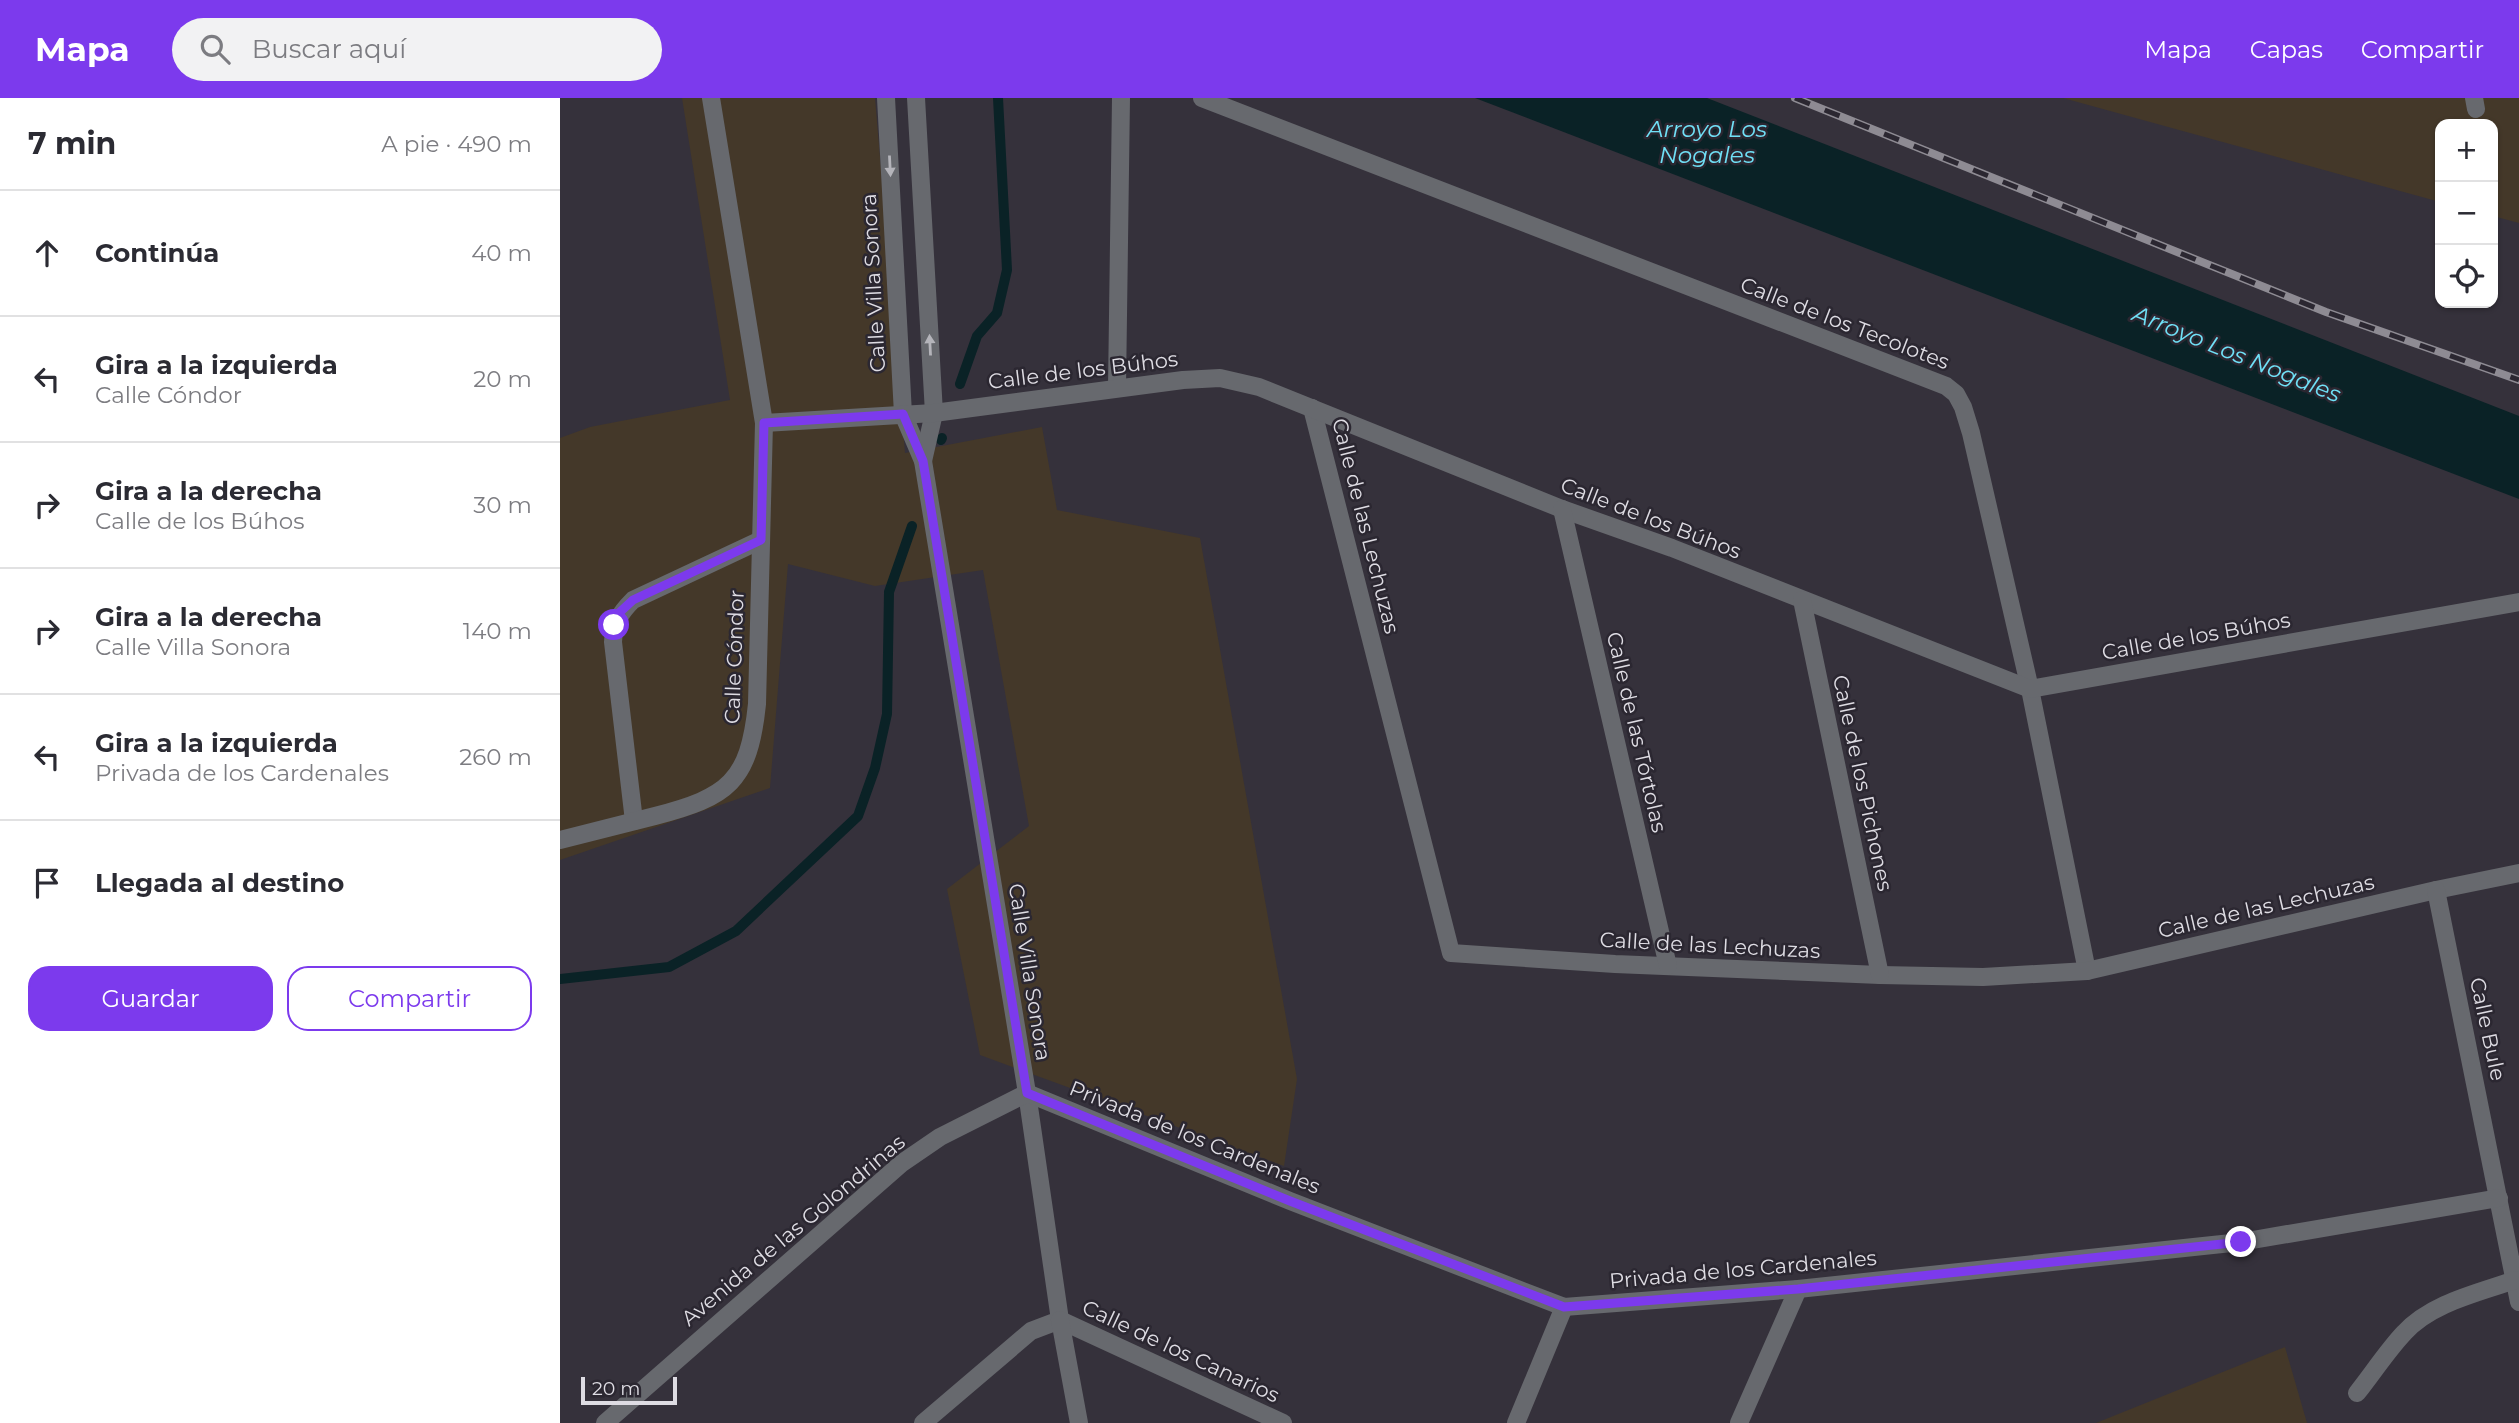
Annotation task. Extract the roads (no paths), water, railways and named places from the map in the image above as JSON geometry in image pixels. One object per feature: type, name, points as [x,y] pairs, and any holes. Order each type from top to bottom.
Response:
[{"type":"street","name":"Calle Cóndor","points":[[560,840],[695,806],[719,794],[735,778],[746,761],[754,735],[764,423],[711,98]]},
{"type":"street","name":"Calle Villa Sonora","points":[[886,98],[903,414],[923,461],[1027,1093],[1060,1320],[1079,1423]]},
{"type":"street","name":"Calle Villa Sonora","points":[[916,98],[934,413],[923,461]]},
{"type":"street","points":[[1117,388],[1121,98]]},
{"type":"street","name":"Calle de los Tecolotes","points":[[1202,98],[1947,386],[1956,394],[1971,433],[2030,689],[2087,971]]},
{"type":"street","name":"Calle de los Búhos","points":[[764,423],[934,413],[1117,388],[1220,378],[1259,387],[1562,509],[1672,548],[2030,689],[2519,602]]},
{"type":"street","name":"Calle de las Lechuzas","points":[[1312,408],[1451,953],[1880,975],[1983,977],[2087,971],[2519,873]]},
{"type":"street","name":"Calle de las Tórtolas","points":[[1562,509],[1668,966]]},
{"type":"street","points":[[634,821],[613,642],[614,625],[620,612],[633,600],[761,540]]},
{"type":"street","name":"Calle de los Pichones","points":[[1802,600],[1880,975]]},
{"type":"street","name":"Calle Bule","points":[[2436,890],[2519,1302]]},
{"type":"street","name":"Privada de los Cardenales","points":[[1027,1093],[1290,1201],[1564,1307],[1798,1289],[2241,1242],[2499,1198]]},
{"type":"street","name":"Avenida de las Golondrinas","points":[[605,1423],[902,1163],[940,1137],[1027,1093]]},
{"type":"street","points":[[2357,1393],[2405,1331],[2420,1320],[2439,1307],[2515,1280]]},
{"type":"street","points":[[1739,1423],[1798,1289]]},
{"type":"street","points":[[1516,1423],[1564,1307]]},
{"type":"street","points":[[923,1423],[1031,1331],[1060,1320]]},
{"type":"street","name":"Calle de los Canarios","points":[[1060,1320],[1283,1423]]},
{"type":"water","name":"Arroyo Los Nogales","points":[[1475,98],[1707,98],[2519,416],[2519,499]]},
{"type":"waterway","points":[[960,384],[977,336],[997,313],[1007,270],[998,98]]},
{"type":"waterway","points":[[560,979],[669,967],[736,931],[858,816],[875,768],[887,714],[889,592],[912,526]]},
{"type":"railway","points":[[1795,98],[2326,312],[2519,380]]}]
